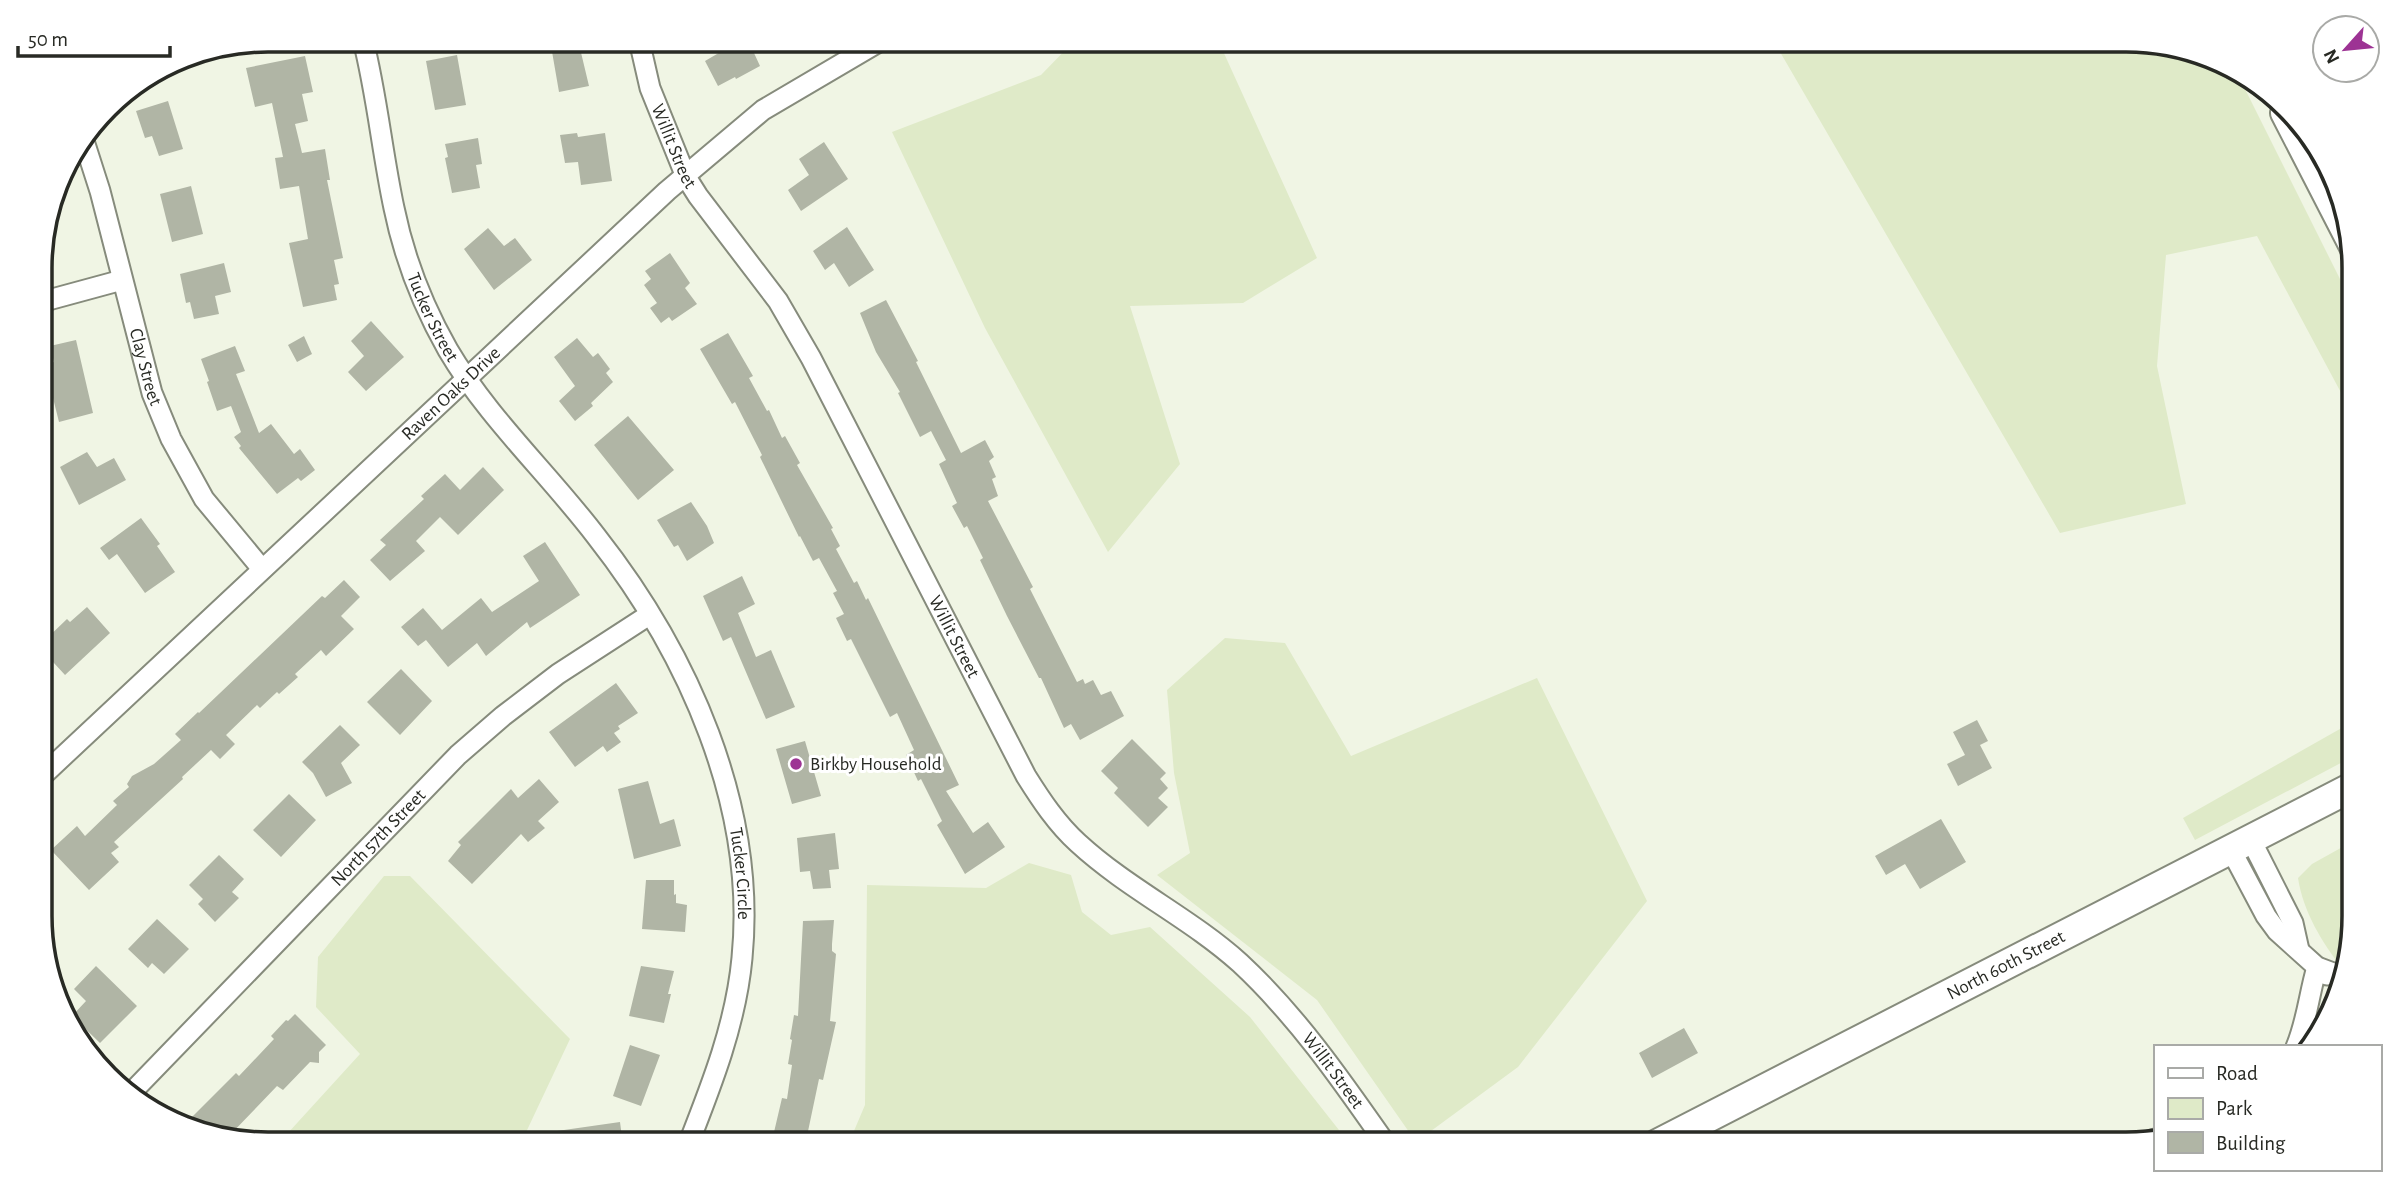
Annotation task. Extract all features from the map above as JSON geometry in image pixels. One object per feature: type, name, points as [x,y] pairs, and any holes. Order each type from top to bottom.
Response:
[{"type":"main road","name":"North 60th Street","points":[[1680,1132],[2342,792]]},
{"type":"street","name":"Tucker Street","points":[[365,53],[394,208],[405,253],[427,310],[468,379],[596,536],[649,615]]},
{"type":"street","name":"Willit Street","points":[[642,53],[650,88],[686,177],[778,300],[811,358],[1040,799],[1078,843],[1121,878],[1198,928],[1263,986],[1307,1037],[1377,1132]]},
{"type":"street","name":"Raven Oaks Drive","points":[[53,766],[667,191],[763,110],[860,53]]},
{"type":"street","points":[[2291,129],[2335,215]]},
{"type":"street","name":"Clay Street","points":[[87,151],[152,393],[171,439],[204,499],[262,569]]},
{"type":"street","points":[[53,299],[122,280]]},
{"type":"street","name":"North 57th Street","points":[[136,1087],[458,755],[558,674],[649,615]]},
{"type":"street","name":"Tucker Circle","points":[[649,615],[663,635],[694,698],[723,772],[739,839],[743,891],[742,960],[732,1020],[693,1132]]},
{"type":"street","points":[[2241,845],[2293,923],[2299,950],[2333,979]]},
{"type":"street","points":[[2317,967],[2334,974]]},
{"type":"street","points":[[2298,1045],[2307,1018],[2317,967]]},
{"type":"green space","points":[[1062,53],[1224,53],[1317,258],[1243,303],[1130,306],[1180,464],[1108,552],[985,328],[892,132],[1041,75]]},
{"type":"green space","points":[[1781,53],[2155,54],[2196,64],[2244,87],[2342,283],[2342,394],[2257,236],[2166,255],[2157,366],[2186,504],[2060,533]]},
{"type":"green space","points":[[1225,638],[1285,643],[1351,756],[1537,678],[1647,901],[1518,1067],[1430,1132],[1409,1132],[1317,1000],[1157,875],[1190,853],[1174,773],[1167,690]]},
{"type":"green space","points":[[2342,728],[2342,762],[2195,840],[2183,818]]},
{"type":"green space","points":[[2342,847],[2341,945],[2337,961],[2314,926],[2304,902],[2298,878],[2312,864]]},
{"type":"green space","points":[[1029,863],[1071,875],[1082,912],[1111,935],[1150,927],[1250,1017],[1341,1132],[854,1132],[865,1105],[867,885],[986,888]]},
{"type":"green space","points":[[384,876],[410,876],[570,1039],[526,1132],[289,1132],[360,1054],[316,1007],[318,957]]},
{"type":"building","points":[[552,53],[581,53],[589,86],[559,92]]},
{"type":"building","points":[[719,53],[754,53],[760,66],[718,86],[705,61]]},
{"type":"building","points":[[457,55],[466,105],[435,110],[426,61]]},
{"type":"building","points":[[305,56],[313,92],[302,94],[308,121],[295,124],[302,153],[325,149],[330,180],[327,180],[343,258],[334,260],[339,284],[334,285],[337,300],[303,307],[289,243],[308,239],[299,186],[280,189],[275,158],[283,157],[272,103],[255,107],[246,68]]},
{"type":"building","points":[[168,101],[183,149],[159,156],[152,136],[145,138],[136,111]]},
{"type":"building","points":[[577,133],[578,137],[605,133],[612,181],[581,185],[578,162],[565,163],[560,135]]},
{"type":"building","points":[[478,138],[482,164],[476,165],[480,188],[452,193],[445,144]]},
{"type":"building","points":[[824,142],[848,179],[801,211],[788,190],[809,175],[799,159]]},
{"type":"building","points":[[191,186],[203,234],[172,242],[160,194]]},
{"type":"building","points":[[847,227],[874,270],[849,287],[834,263],[825,270],[813,251]]},
{"type":"building","points":[[488,228],[504,246],[515,238],[532,260],[494,290],[464,249]]},
{"type":"building","points":[[670,253],[690,283],[685,288],[697,304],[672,321],[669,317],[661,323],[650,308],[657,303],[644,285],[651,279],[645,271]]},
{"type":"building","points":[[224,263],[231,292],[215,296],[219,314],[194,319],[190,302],[186,303],[180,274]]},
{"type":"building","points":[[886,300],[961,453],[985,440],[994,457],[989,461],[996,477],[992,479],[998,496],[988,501],[1033,587],[1030,589],[1077,682],[1083,679],[1085,684],[1093,680],[1101,695],[1111,691],[1124,716],[1080,740],[1071,724],[1064,728],[980,560],[983,558],[967,526],[964,528],[952,506],[957,503],[939,464],[946,460],[931,431],[920,437],[898,393],[900,392],[876,352],[860,313]]},
{"type":"building","points":[[371,321],[404,357],[366,391],[348,372],[364,356],[351,341]]},
{"type":"building","points":[[728,333],[753,376],[749,378],[767,411],[769,410],[782,438],[785,436],[800,463],[797,465],[833,528],[831,529],[840,546],[836,549],[854,583],[857,581],[866,600],[868,598],[959,785],[946,791],[973,833],[988,822],[1005,847],[965,874],[937,825],[942,821],[906,755],[914,750],[897,713],[890,717],[851,639],[847,641],[836,618],[844,614],[833,593],[837,591],[819,558],[813,561],[799,537],[735,402],[732,404],[700,349]]},
{"type":"building","points":[[304,336],[312,354],[297,362],[288,345]]},
{"type":"building","points":[[577,338],[593,357],[598,353],[610,369],[606,373],[613,382],[591,403],[593,406],[575,421],[559,401],[575,386],[554,357]]},
{"type":"building","points":[[76,340],[93,413],[59,422],[53,398],[53,345]]},
{"type":"building","points":[[235,346],[245,371],[236,374],[259,433],[271,424],[294,454],[300,449],[315,470],[301,481],[298,478],[277,494],[239,448],[241,446],[234,437],[241,432],[231,406],[217,411],[207,382],[209,381],[201,359]]},
{"type":"building","points":[[628,416],[674,470],[638,500],[594,445]]},
{"type":"building","points":[[87,452],[97,467],[114,458],[126,480],[79,505],[60,467]]},
{"type":"building","points":[[483,467],[504,490],[458,535],[440,517],[416,541],[425,551],[390,581],[370,560],[386,545],[380,540],[424,499],[421,496],[445,474],[460,490]]},
{"type":"building","points":[[691,502],[707,526],[714,543],[687,561],[678,545],[674,547],[657,520]]},
{"type":"building","points":[[141,518],[160,544],[157,546],[175,572],[145,593],[117,554],[109,560],[100,548]]},
{"type":"building","points":[[545,542],[580,595],[530,628],[527,622],[486,656],[477,643],[448,667],[426,640],[418,646],[401,627],[423,608],[442,630],[481,598],[492,612],[539,581],[523,556]]},
{"type":"building","points":[[742,576],[755,604],[738,613],[756,657],[771,650],[795,707],[766,719],[731,637],[723,641],[703,596]]},
{"type":"building","points":[[344,580],[360,597],[341,616],[354,629],[326,656],[321,650],[295,674],[298,677],[279,694],[277,692],[260,708],[257,705],[226,735],[235,744],[220,759],[211,750],[114,842],[119,847],[111,853],[119,862],[89,890],[53,852],[53,848],[77,826],[85,836],[117,805],[113,801],[129,787],[127,784],[132,776],[154,764],[181,740],[175,734],[322,596],[325,598]]},
{"type":"building","points":[[87,607],[110,633],[65,675],[53,662],[53,632],[67,619],[70,622]]},
{"type":"building","points":[[401,669],[432,701],[400,735],[367,702]]},
{"type":"building","points":[[616,683],[638,713],[618,726],[620,729],[614,733],[621,742],[607,752],[603,746],[575,767],[549,732]]},
{"type":"building","points":[[1977,720],[1988,741],[1980,745],[1992,768],[1958,786],[1947,764],[1965,755],[1953,732]]},
{"type":"building","points":[[340,725],[360,745],[341,763],[352,783],[326,797],[313,773],[302,762]]},
{"type":"building","points":[[1132,739],[1166,773],[1160,779],[1168,788],[1158,798],[1168,807],[1148,827],[1114,793],[1118,788],[1101,771]]},
{"type":"building","name":"Birkby Household","points":[[805,741],[821,796],[792,804],[776,749]]},
{"type":"building","points":[[539,779],[559,802],[538,821],[545,828],[528,842],[521,834],[472,884],[448,861],[461,845],[458,842],[511,789],[518,798]]},
{"type":"building","points":[[648,781],[660,824],[674,819],[681,846],[634,859],[618,789]]},
{"type":"building","points":[[289,794],[316,820],[281,857],[253,830]]},
{"type":"building","points":[[1941,819],[1966,862],[1920,889],[1905,864],[1886,875],[1875,856]]},
{"type":"building","points":[[835,833],[839,869],[829,870],[831,888],[813,889],[810,871],[800,872],[797,838]]},
{"type":"building","points":[[219,855],[244,879],[232,892],[239,898],[215,922],[198,904],[203,899],[189,885]]},
{"type":"building","points":[[646,880],[674,880],[676,903],[687,905],[685,932],[642,929]]},
{"type":"building","points":[[157,919],[189,949],[164,974],[152,963],[148,968],[128,949]]},
{"type":"building","points":[[834,920],[832,951],[836,954],[830,1021],[836,1022],[823,1080],[819,1079],[808,1132],[774,1132],[782,1098],[787,1099],[792,1065],[788,1064],[794,1015],[798,1016],[803,921]]},
{"type":"building","points":[[96,966],[137,1006],[100,1043],[81,1024],[75,1012],[86,1001],[74,989]]},
{"type":"building","points":[[641,966],[674,971],[664,1023],[629,1016]]},
{"type":"building","points":[[295,1014],[326,1045],[319,1052],[319,1063],[310,1062],[283,1090],[277,1086],[235,1130],[191,1118],[236,1073],[239,1076],[274,1039],[271,1036]]},
{"type":"building","points":[[1684,1028],[1698,1053],[1652,1078],[1639,1053]]},
{"type":"building","points":[[630,1045],[660,1055],[641,1106],[613,1096]]},
{"type":"building","points":[[620,1122],[621,1132],[550,1132]]},
{"type":"place","name":"Birkby Household","points":[[796,764]]}]
